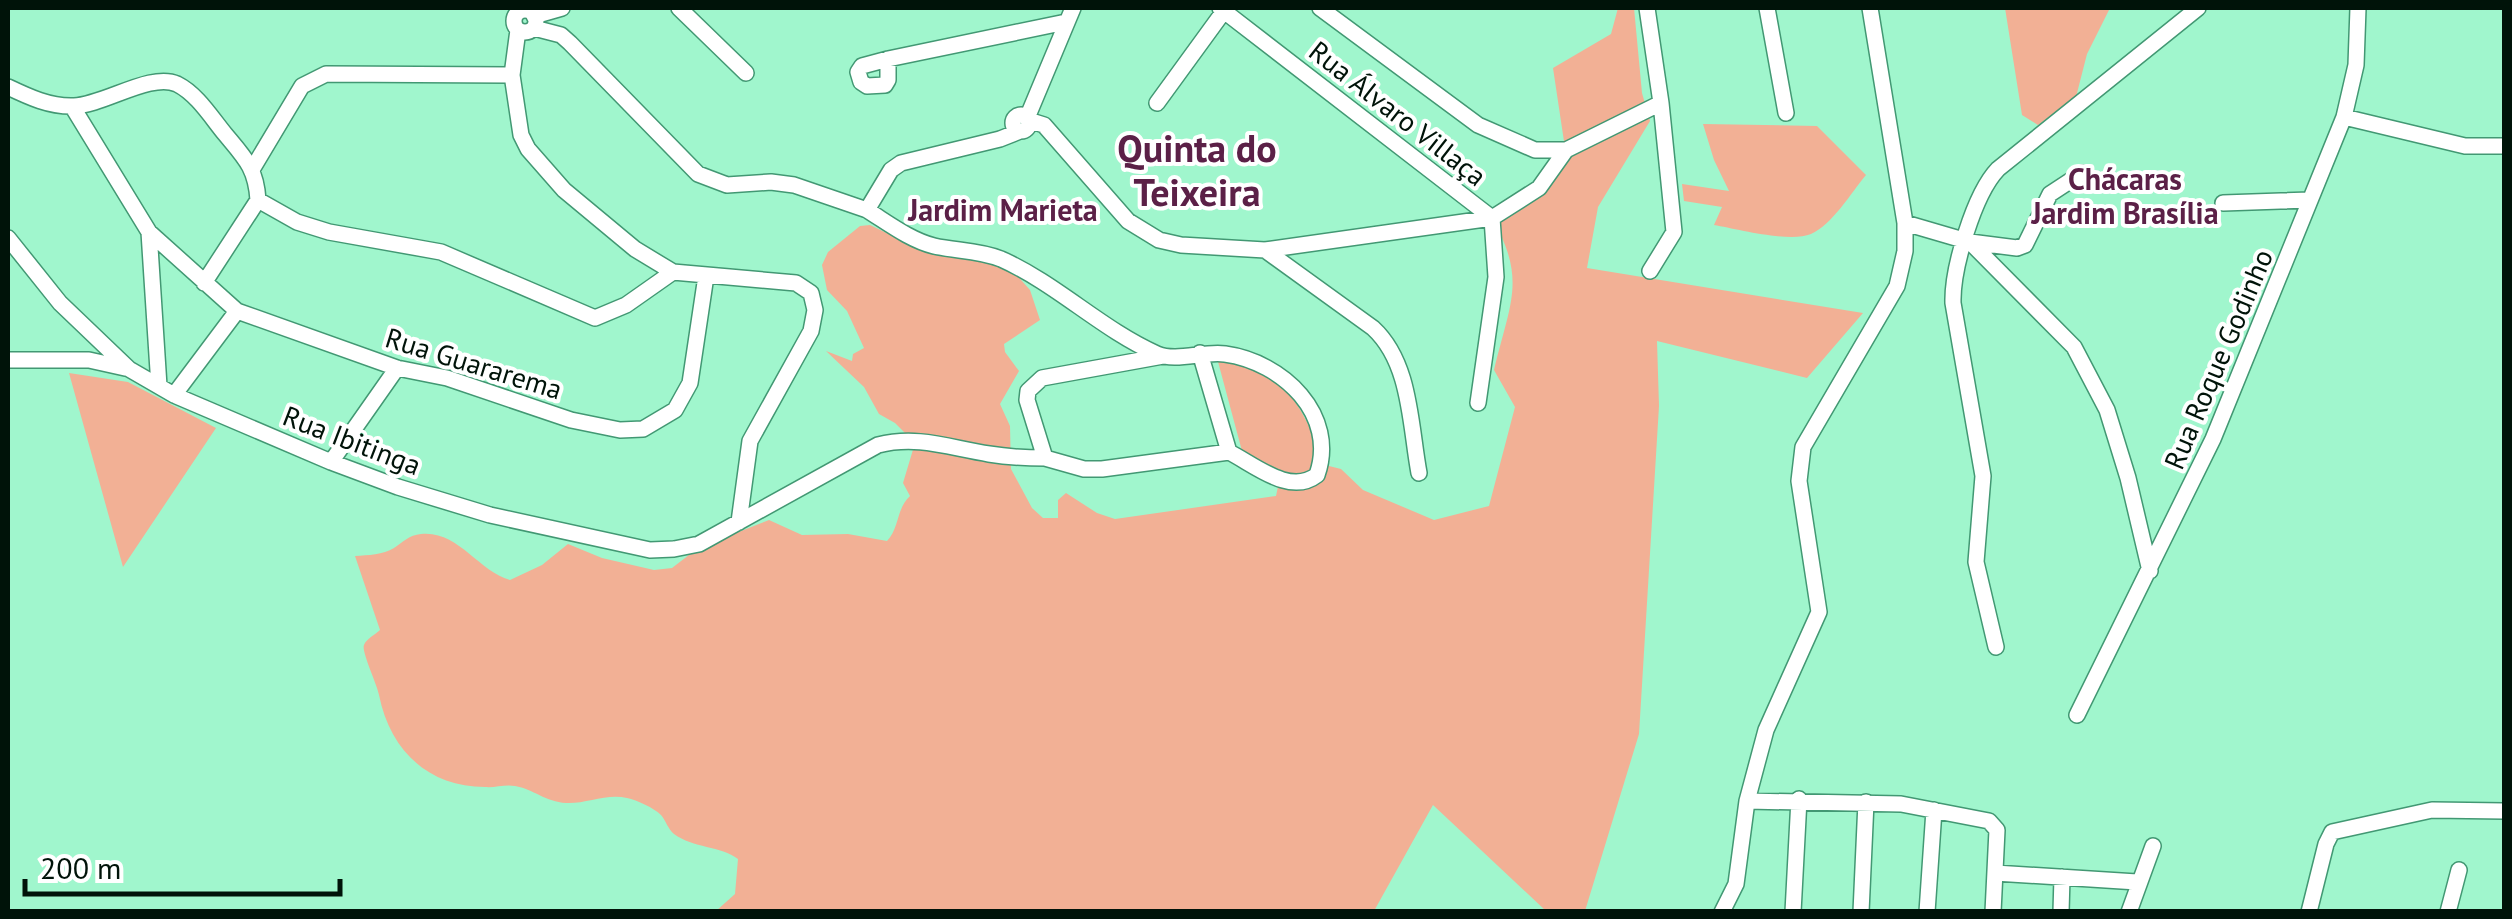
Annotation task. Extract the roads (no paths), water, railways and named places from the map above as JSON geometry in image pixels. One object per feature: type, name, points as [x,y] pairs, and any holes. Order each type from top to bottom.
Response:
[{"type":"street","points":[[523,19],[562,8]]},
{"type":"street","points":[[679,8],[746,73]]},
{"type":"street","points":[[1320,8],[1478,125],[1535,150],[1566,150],[1661,103]]},
{"type":"street","points":[[1647,8],[1674,232],[1650,272]]},
{"type":"street","points":[[1767,8],[1786,113]]},
{"type":"street","points":[[1722,912],[1736,884],[1747,800],[1766,730],[1819,612],[1799,481],[1803,447],[1884,312],[1897,286],[1905,252],[1906,223],[1870,8]]},
{"type":"street","points":[[1996,647],[1976,562],[1983,476],[1952,278],[1983,188],[1998,169],[2198,8]]},
{"type":"street","name":"Rua Roque Godinho","points":[[2077,715],[2213,439],[2344,118],[2356,65],[2358,8]]},
{"type":"street","points":[[1157,102],[1222,9]]},
{"type":"street","name":"Rua Álvaro Villaça","points":[[1222,9],[1492,218],[1496,277],[1478,403]]},
{"type":"street","points":[[867,210],[900,163],[1000,139],[1022,123],[1069,15]]},
{"type":"street","points":[[888,59],[1069,15]]},
{"type":"street","points":[[523,19],[512,75],[522,135],[528,150],[564,190],[635,249],[672,272],[796,283],[811,293],[815,310],[812,330],[750,441],[739,522]]},
{"type":"street","points":[[523,19],[570,43],[698,174],[727,185],[794,185],[867,210],[928,244],[1000,258],[1118,333],[1163,356]]},
{"type":"street","points":[[253,168],[302,86],[314,78],[326,74],[512,75]]},
{"type":"street","points":[[8,88],[36,100],[72,106],[95,103],[148,84],[169,82],[198,100],[253,168],[258,200],[204,283]]},
{"type":"street","points":[[72,106],[150,232],[159,386]]},
{"type":"street","points":[[2344,118],[2465,146],[2504,146]]},
{"type":"street","points":[[1022,123],[1040,122],[1120,212],[1143,232],[1182,244],[1265,250],[1492,218],[1539,188],[1566,150]]},
{"type":"street","points":[[1906,223],[1967,241],[2018,248],[2025,245],[2050,194],[2082,173]]},
{"type":"street","points":[[258,200],[297,222],[329,232],[441,252],[595,318],[626,305],[672,272]]},
{"type":"street","points":[[2223,203],[2310,200]]},
{"type":"street","name":"Rua Guararema","points":[[150,232],[237,310],[397,368],[479,388],[572,420],[620,430],[643,430],[675,410],[690,383],[706,276]]},
{"type":"street","name":"Rua Ibitinga","points":[[8,238],[60,303],[129,369],[174,395],[398,486],[490,514],[650,550],[699,544],[878,445],[898,440],[918,439],[985,454],[1045,458],[1084,469],[1229,452]]},
{"type":"street","points":[[1967,241],[2058,329],[2086,365],[2106,410],[2128,478],[2150,571]]},
{"type":"street","points":[[1265,250],[1388,343],[1399,364],[1419,473]]},
{"type":"street","points":[[174,395],[237,310]]},
{"type":"street","points":[[1118,333],[1124,364]]},
{"type":"street","points":[[1045,458],[1026,400],[1042,378],[1163,356],[1200,353],[1225,354],[1250,360],[1285,380],[1311,408],[1324,443],[1318,475],[1309,482],[1296,484],[1229,452],[1200,353]]},
{"type":"street","points":[[8,360],[88,360],[129,369]]},
{"type":"street","points":[[331,462],[397,368]]},
{"type":"street","points":[[746,481],[774,500]]},
{"type":"street","points":[[1747,800],[1866,802],[1934,810],[1993,824],[1997,830],[1994,912]]},
{"type":"street","points":[[1793,912],[1799,800]]},
{"type":"street","points":[[1861,912],[1866,802]]},
{"type":"street","points":[[1927,912],[1934,810]]},
{"type":"street","points":[[2309,912],[2332,832],[2432,810],[2504,811]]},
{"type":"street","points":[[2129,912],[2152,846]]},
{"type":"street","points":[[2448,912],[2459,870]]},
{"type":"street","points":[[1995,873],[2137,882]]},
{"type":"street","points":[[2061,912],[2062,877]]},
{"type":"district","name":"Quinta do Teixeira","points":[[1197,168]]},
{"type":"district","name":"Chácaras Jardim Brasília","points":[[2125,195]]},
{"type":"district","name":"Jardim Marieta","points":[[1003,209]]}]
